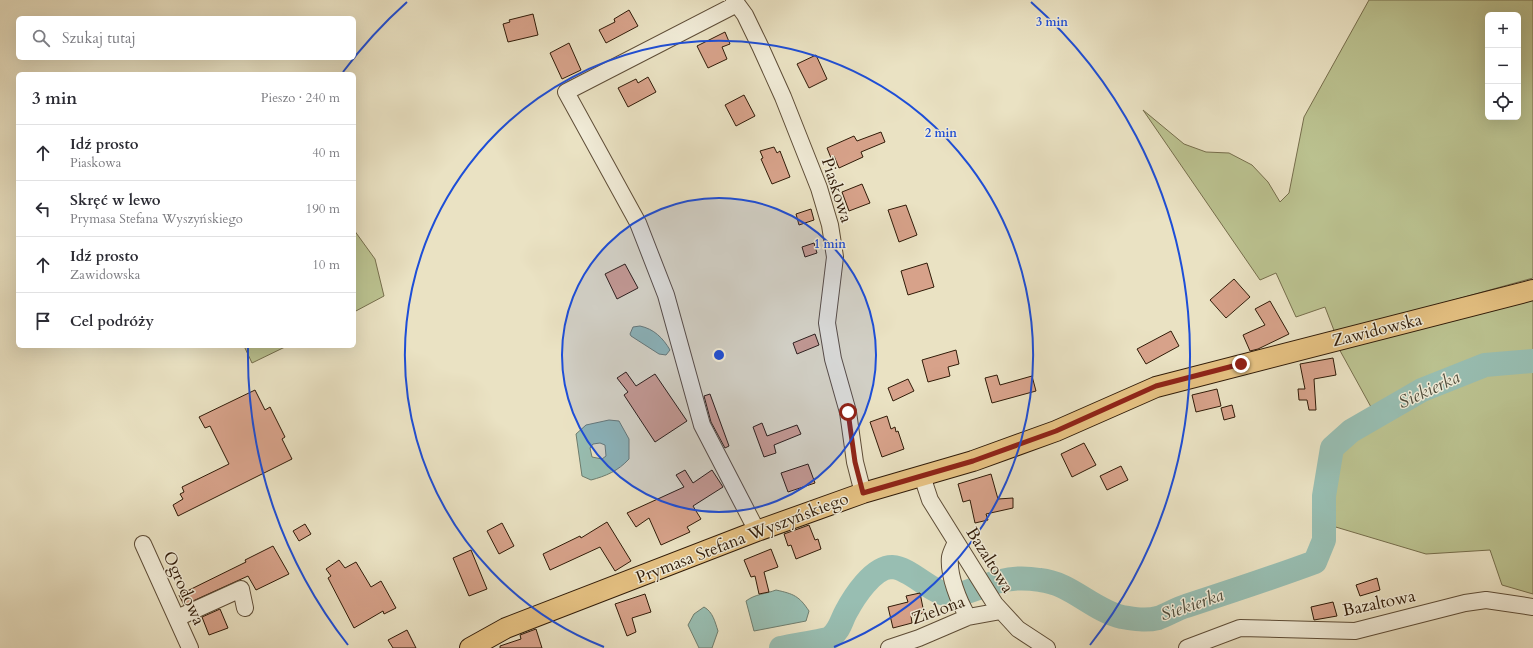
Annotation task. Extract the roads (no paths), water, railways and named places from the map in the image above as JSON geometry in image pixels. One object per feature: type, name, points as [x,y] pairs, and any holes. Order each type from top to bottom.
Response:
[{"type":"main road","name":"Zawidowska","points":[[1221,369],[1369,333],[1533,290]]},
{"type":"main road","name":"Prymasa Stefana Wyszyńskiego","points":[[470,648],[506,628],[757,531],[863,493],[973,461],[1058,430],[1156,386],[1221,369]]},
{"type":"street","name":"Piaskowa","points":[[757,531],[702,425],[666,295],[638,223],[566,92],[736,2],[745,15],[783,97],[819,188],[830,225],[835,257],[827,322],[833,359],[848,412],[855,462],[863,493]]},
{"type":"street","name":"Bazaltowa","points":[[922,476],[930,500],[998,608],[1018,629],[1047,648]]},
{"type":"street","points":[[956,542],[951,555],[950,564],[960,603],[968,617]]},
{"type":"street","name":"Ogrodowa","points":[[143,544],[190,648]]},
{"type":"street","points":[[177,618],[241,589],[245,608]]},
{"type":"street","name":"Bazaltowa","points":[[1187,648],[1240,628],[1355,631],[1465,603],[1486,600],[1533,607]]},
{"type":"street","name":"Zielona","points":[[889,648],[919,638],[968,617],[998,608]]},
{"type":"water","points":[[640,326],[650,329],[661,338],[670,350],[666,355],[659,354],[631,336],[630,334],[633,327]]},
{"type":"water","points":[[609,420],[619,421],[629,439],[629,459],[621,467],[612,472],[591,480],[582,476],[576,434],[586,425]],"holes":[[[600,443],[605,445],[606,456],[602,459],[592,457],[590,448],[593,444]]]},
{"type":"water","points":[[776,590],[792,594],[802,602],[809,611],[806,621],[754,631],[746,601],[757,595]]},
{"type":"water","points":[[704,607],[712,614],[718,631],[712,648],[699,648],[688,625],[694,614]]},
{"type":"waterway","name":"Siekierka","points":[[781,648],[831,637],[838,628],[849,606],[859,591],[871,577],[885,568],[899,568],[941,593],[948,595],[959,594],[1010,579],[1030,579],[1051,582],[1072,591],[1111,614],[1144,620],[1158,618],[1182,607],[1315,562],[1324,540],[1324,496],[1332,448],[1351,431],[1422,390],[1485,365],[1533,361]]}]
